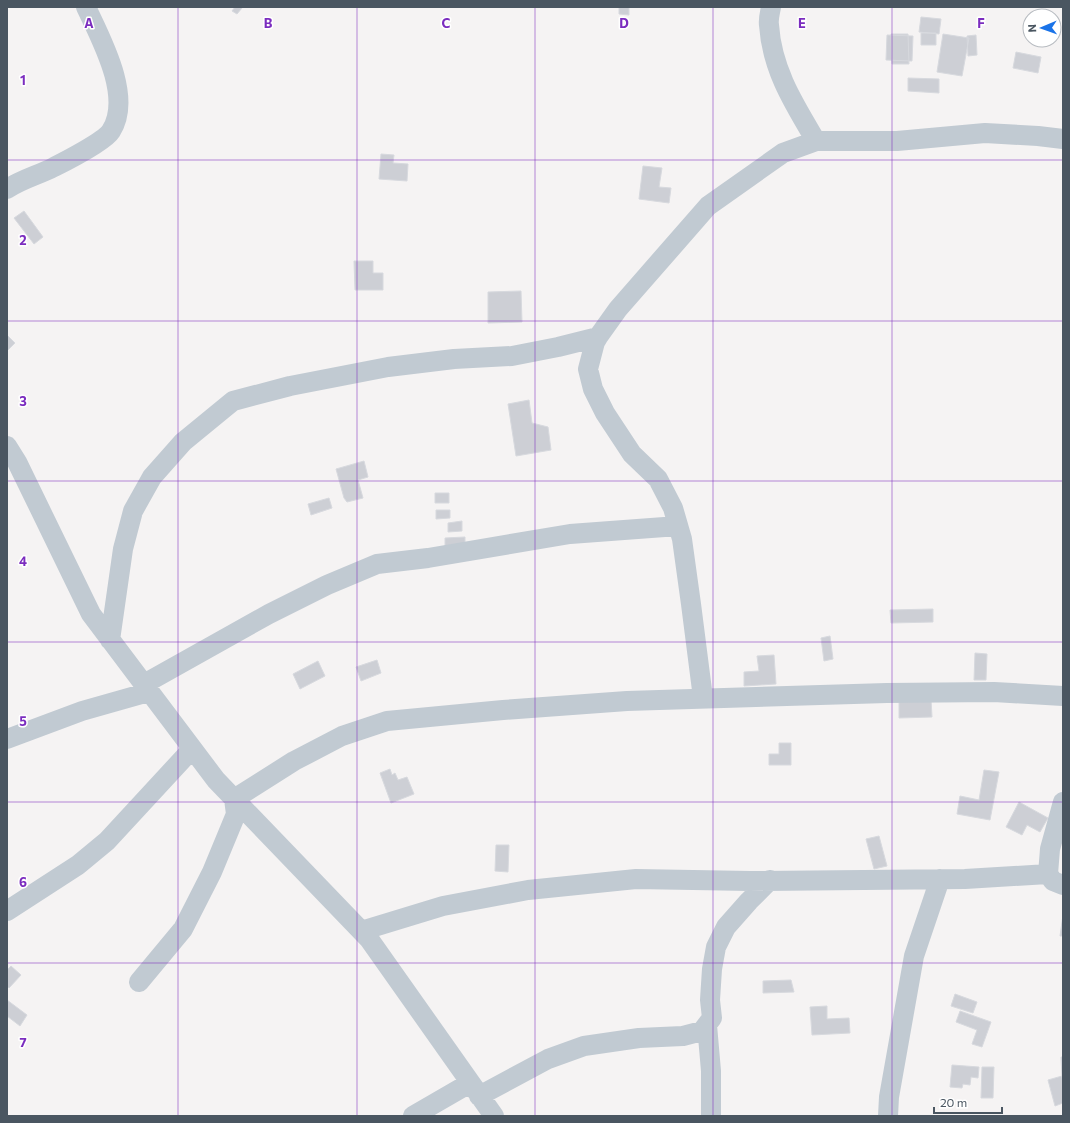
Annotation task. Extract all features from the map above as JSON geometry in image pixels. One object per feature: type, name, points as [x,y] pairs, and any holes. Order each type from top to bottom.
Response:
[{"type":"street","points":[[7,189],[19,181],[53,168],[85,151],[111,133],[117,118],[118,91],[108,55],[86,7]]},
{"type":"street","points":[[771,7],[768,24],[774,57],[788,93],[816,141]]},
{"type":"street","points":[[703,698],[682,540],[673,508],[658,479],[632,454],[605,413],[593,389],[588,369],[595,342],[598,337],[618,309],[708,206],[783,153],[816,141],[897,141],[985,132],[1038,136],[1063,140]]},
{"type":"street","points":[[110,640],[123,549],[133,511],[152,477],[183,442],[233,401],[290,386],[388,367],[512,356],[558,348],[598,337]]},
{"type":"street","points":[[7,446],[17,462],[91,614],[216,780],[369,939],[474,1090],[494,1116]]},
{"type":"street","points":[[9,733],[82,711],[146,688],[269,614],[327,585],[377,564],[428,558],[570,534],[678,526]]},
{"type":"street","points":[[234,799],[294,761],[342,736],[387,721],[503,710],[627,701],[703,698],[994,692],[1063,696]]},
{"type":"street","points":[[7,911],[78,865],[107,841],[192,749]]},
{"type":"street","points":[[139,982],[183,930],[212,872],[236,814],[234,799]]},
{"type":"street","points":[[361,931],[443,906],[528,890],[636,879],[1056,879],[1050,849],[1063,802]]},
{"type":"street","points":[[888,1116],[888,1097],[914,956],[940,879]]},
{"type":"street","points":[[413,1116],[548,1059],[584,1046],[639,1038],[683,1036],[702,1031],[712,1018],[710,1000],[712,969],[716,947],[726,927],[770,880]]},
{"type":"street","points":[[707,1025],[711,1071],[711,1116]]},
{"type":"building","points":[[235,7],[242,8],[237,14],[232,11]]},
{"type":"building","points":[[619,7],[629,7],[629,15],[619,14]]},
{"type":"building","points":[[921,17],[941,19],[939,34],[919,32]]},
{"type":"building","points":[[921,33],[936,33],[936,45],[921,45]]},
{"type":"building","points":[[891,34],[908,34],[909,64],[892,64]]},
{"type":"building","points":[[943,34],[969,38],[962,76],[937,72]]},
{"type":"building","points":[[887,35],[913,36],[912,61],[886,60]]},
{"type":"building","points":[[976,35],[977,55],[968,56],[967,36]]},
{"type":"building","points":[[1016,52],[1041,57],[1038,73],[1013,68]]},
{"type":"building","points":[[908,78],[939,79],[939,93],[908,91]]},
{"type":"building","points":[[381,154],[394,155],[393,163],[408,164],[407,181],[379,179]]},
{"type":"building","points":[[643,166],[662,168],[659,187],[671,188],[669,203],[639,199]]},
{"type":"building","points":[[24,211],[43,237],[34,244],[14,218]]},
{"type":"building","points":[[354,261],[373,261],[373,273],[383,273],[383,290],[355,290]]},
{"type":"building","points":[[521,291],[522,322],[488,323],[488,292]]},
{"type":"building","points":[[7,335],[15,343],[7,351]]},
{"type":"building","points":[[529,400],[532,423],[548,427],[551,450],[516,456],[508,404]]},
{"type":"building","points":[[364,461],[368,477],[358,480],[363,498],[347,502],[344,498],[336,469]]},
{"type":"building","points":[[435,493],[449,493],[449,503],[435,503]]},
{"type":"building","points":[[329,498],[332,508],[311,515],[308,504]]},
{"type":"building","points":[[436,510],[450,510],[450,518],[436,519]]},
{"type":"building","points":[[462,521],[462,531],[448,532],[448,523]]},
{"type":"building","points":[[465,537],[465,550],[445,551],[445,538]]},
{"type":"building","points":[[933,609],[933,622],[891,623],[890,610]]},
{"type":"building","points":[[830,636],[833,659],[824,661],[821,638]]},
{"type":"building","points":[[975,653],[987,654],[986,680],[974,680]]},
{"type":"building","points":[[774,655],[776,684],[744,686],[744,672],[759,671],[757,656]]},
{"type":"building","points":[[377,660],[381,673],[361,681],[356,667]]},
{"type":"building","points":[[318,661],[325,676],[300,689],[293,674]]},
{"type":"building","points":[[899,699],[931,699],[932,717],[899,718]]},
{"type":"building","points":[[779,743],[791,743],[791,765],[769,765],[769,754],[779,754]]},
{"type":"building","points":[[390,769],[392,775],[395,773],[398,780],[407,777],[414,794],[391,803],[380,773]]},
{"type":"building","points":[[984,770],[999,772],[990,820],[957,814],[960,796],[979,800]]},
{"type":"building","points":[[1019,802],[1048,818],[1040,832],[1027,825],[1022,835],[1006,827]]},
{"type":"building","points":[[879,836],[887,866],[874,869],[866,839]]},
{"type":"building","points":[[496,845],[509,845],[508,872],[495,871]]},
{"type":"building","points":[[1063,915],[1063,936],[1060,936]]},
{"type":"building","points":[[11,966],[21,975],[9,988],[7,986],[7,970]]},
{"type":"building","points":[[791,980],[794,992],[763,993],[763,981]]},
{"type":"building","points":[[955,994],[977,1002],[973,1013],[951,1006]]},
{"type":"building","points":[[7,1000],[27,1015],[20,1026],[7,1016]]},
{"type":"building","points":[[827,1006],[827,1019],[849,1018],[850,1033],[812,1035],[810,1007]]},
{"type":"building","points":[[960,1011],[991,1022],[982,1047],[972,1044],[977,1030],[956,1022]]},
{"type":"building","points":[[1061,1057],[1063,1057],[1063,1076],[1062,1076]]},
{"type":"building","points":[[952,1065],[979,1067],[978,1078],[971,1077],[970,1085],[963,1084],[962,1088],[950,1087]]},
{"type":"building","points":[[982,1067],[994,1067],[993,1098],[981,1098]]},
{"type":"building","points":[[1062,1076],[1063,1103],[1055,1106],[1048,1080]]}]
